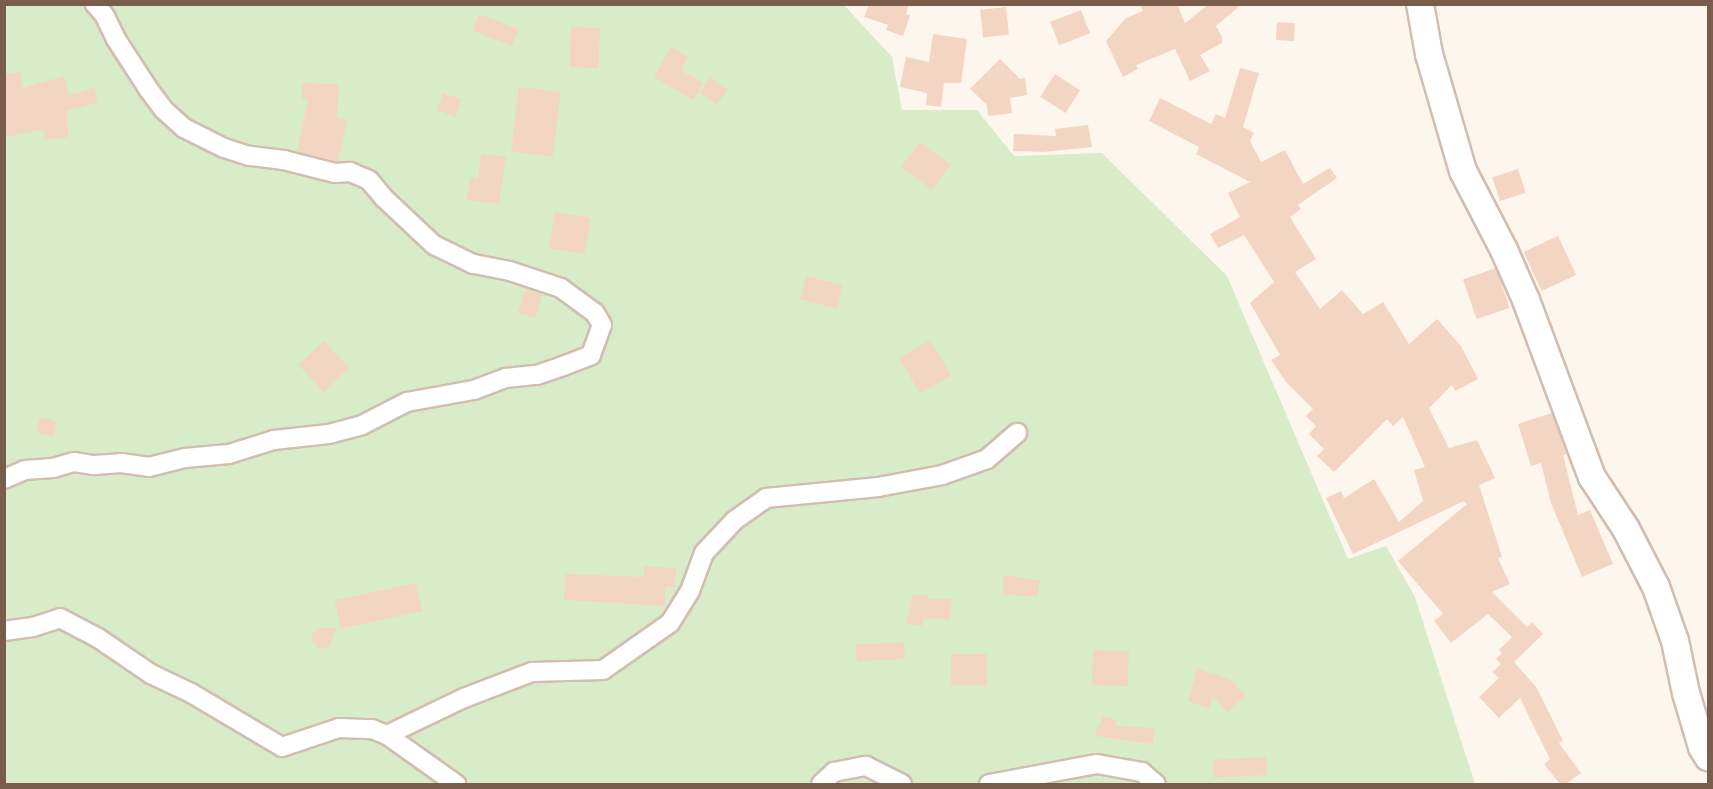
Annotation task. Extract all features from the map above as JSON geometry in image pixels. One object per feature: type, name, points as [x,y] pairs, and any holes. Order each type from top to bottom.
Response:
[{"type":"street","points":[[4,479],[26,471],[53,468],[74,462],[148,467],[185,458],[229,454],[274,440],[340,431],[362,425],[407,402],[474,390],[506,378],[537,375],[591,355],[602,325],[595,313],[561,288],[510,271],[473,264],[449,254],[435,245],[384,198],[369,180],[350,172],[335,173],[284,160],[249,156],[224,148],[184,128],[164,110],[149,90],[116,39],[105,16],[95,4]]},
{"type":"street","points":[[1420,4],[1429,54],[1463,171],[1504,250],[1526,300],[1592,477],[1626,530],[1656,587],[1675,641],[1686,693],[1702,747],[1708,757]]},
{"type":"street","points":[[387,735],[464,698],[532,672],[603,670],[670,623],[690,591],[704,553],[735,519],[766,498],[879,487],[942,475],[987,459],[1017,433]]},
{"type":"street","points":[[4,631],[33,627],[60,618],[98,638],[151,674],[191,693],[282,747],[339,728],[372,729],[387,735],[456,784]]},
{"type":"street","points":[[989,784],[1097,764],[1142,772],[1156,784]]},
{"type":"street","points":[[821,784],[834,772],[866,766],[902,784]]},
{"type":"green space","points":[[5,4],[844,5],[892,57],[902,110],[977,110],[1014,156],[1102,153],[1227,276],[1348,559],[1386,546],[1415,597],[1475,784],[5,784]]},
{"type":"building","points":[[869,4],[909,4],[906,14],[910,15],[903,36],[886,30],[888,25],[864,17]]},
{"type":"building","points":[[1139,4],[1177,4],[1185,23],[1209,4],[1242,4],[1216,26],[1222,37],[1222,43],[1200,55],[1210,71],[1190,81],[1175,49],[1136,65],[1138,69],[1123,77],[1106,41],[1126,18],[1143,11]]},
{"type":"building","points":[[1006,7],[1009,35],[983,38],[980,10]]},
{"type":"building","points":[[1081,10],[1090,33],[1059,45],[1050,22]]},
{"type":"building","points":[[479,14],[518,29],[512,46],[473,31]]},
{"type":"building","points":[[1277,22],[1295,23],[1294,41],[1276,40]]},
{"type":"building","points":[[571,27],[600,28],[599,68],[570,67]]},
{"type":"building","points":[[933,34],[967,39],[961,83],[944,83],[941,107],[926,105],[927,93],[900,87],[906,57],[929,62]]},
{"type":"building","points":[[671,47],[688,57],[680,70],[703,83],[693,100],[654,77]]},
{"type":"building","points":[[1000,59],[1020,79],[1025,78],[1027,95],[1010,98],[1012,113],[988,116],[987,105],[970,89]]},
{"type":"building","points":[[1240,68],[1259,73],[1243,127],[1254,133],[1250,141],[1261,162],[1285,150],[1303,184],[1330,168],[1337,178],[1298,205],[1301,209],[1290,217],[1316,259],[1295,272],[1320,309],[1342,290],[1363,314],[1383,302],[1409,344],[1437,319],[1461,346],[1478,379],[1455,391],[1452,385],[1429,408],[1449,448],[1477,440],[1495,478],[1479,485],[1502,557],[1498,558],[1510,584],[1492,592],[1527,627],[1532,622],[1543,634],[1514,662],[1537,688],[1563,741],[1559,743],[1581,773],[1566,784],[1560,784],[1544,764],[1550,759],[1520,698],[1499,718],[1479,697],[1499,678],[1492,672],[1501,664],[1496,659],[1502,653],[1499,650],[1512,637],[1488,614],[1451,643],[1434,621],[1443,614],[1398,561],[1467,504],[1464,501],[1353,554],[1326,498],[1341,491],[1344,498],[1374,479],[1399,522],[1423,501],[1414,470],[1425,467],[1403,417],[1393,426],[1387,419],[1334,472],[1317,456],[1324,449],[1309,434],[1316,426],[1306,416],[1313,409],[1286,382],[1271,360],[1280,355],[1250,303],[1274,282],[1244,235],[1218,248],[1210,234],[1240,217],[1228,193],[1250,182],[1196,154],[1199,147],[1149,121],[1160,98],[1211,124],[1216,114],[1225,118]]},
{"type":"building","points":[[20,72],[23,88],[64,76],[69,95],[94,88],[98,102],[67,111],[68,137],[45,140],[43,130],[4,137],[4,75]]},
{"type":"building","points":[[1055,74],[1080,90],[1065,113],[1040,97]]},
{"type":"building","points":[[711,77],[728,90],[716,105],[700,92]]},
{"type":"building","points":[[302,83],[339,84],[337,117],[347,120],[338,162],[297,152],[308,99],[302,99]]},
{"type":"building","points":[[519,87],[561,92],[553,157],[511,152]]},
{"type":"building","points":[[443,93],[462,100],[456,117],[437,110]]},
{"type":"building","points":[[1088,125],[1092,147],[1043,152],[1013,151],[1014,134],[1056,136],[1055,129]]},
{"type":"building","points":[[920,142],[950,165],[932,190],[901,167]]},
{"type":"building","points":[[481,154],[506,157],[499,204],[467,200],[470,177],[478,179]]},
{"type":"building","points":[[1518,169],[1526,193],[1500,201],[1492,177]]},
{"type":"building","points":[[555,212],[591,218],[585,254],[549,249]]},
{"type":"building","points":[[1558,236],[1576,275],[1542,291],[1524,252]]},
{"type":"building","points":[[1496,268],[1510,308],[1477,319],[1463,279]]},
{"type":"building","points":[[806,276],[843,285],[837,308],[800,299]]},
{"type":"building","points":[[525,289],[542,294],[535,318],[518,313]]},
{"type":"building","points":[[930,340],[951,375],[920,394],[899,359]]},
{"type":"building","points":[[324,341],[349,368],[324,392],[298,365]]},
{"type":"building","points":[[1552,413],[1567,454],[1563,455],[1578,515],[1590,510],[1613,564],[1582,577],[1551,503],[1541,463],[1531,466],[1518,424]]},
{"type":"building","points":[[40,417],[57,422],[53,436],[36,431]]},
{"type":"building","points":[[644,566],[676,568],[675,587],[665,587],[665,606],[564,600],[565,574],[644,577]]},
{"type":"building","points":[[1003,575],[1040,581],[1037,596],[1003,595]]},
{"type":"building","points":[[416,583],[422,611],[341,629],[335,600]]},
{"type":"building","points":[[913,594],[929,596],[928,599],[952,599],[949,620],[924,618],[922,626],[906,623]]},
{"type":"building","points":[[320,628],[336,628],[331,643],[326,648],[319,649],[312,641],[312,634]]},
{"type":"building","points":[[904,642],[905,659],[857,661],[856,645]]},
{"type":"building","points":[[1093,650],[1129,651],[1128,686],[1092,685]]},
{"type":"building","points":[[951,654],[987,654],[987,685],[951,685]]},
{"type":"building","points":[[1197,669],[1230,679],[1246,696],[1227,712],[1213,696],[1209,708],[1188,701]]},
{"type":"building","points":[[1102,717],[1117,720],[1116,726],[1154,728],[1153,744],[1096,736],[1097,725],[1100,725]]},
{"type":"building","points":[[1266,757],[1267,775],[1214,778],[1213,760]]}]
